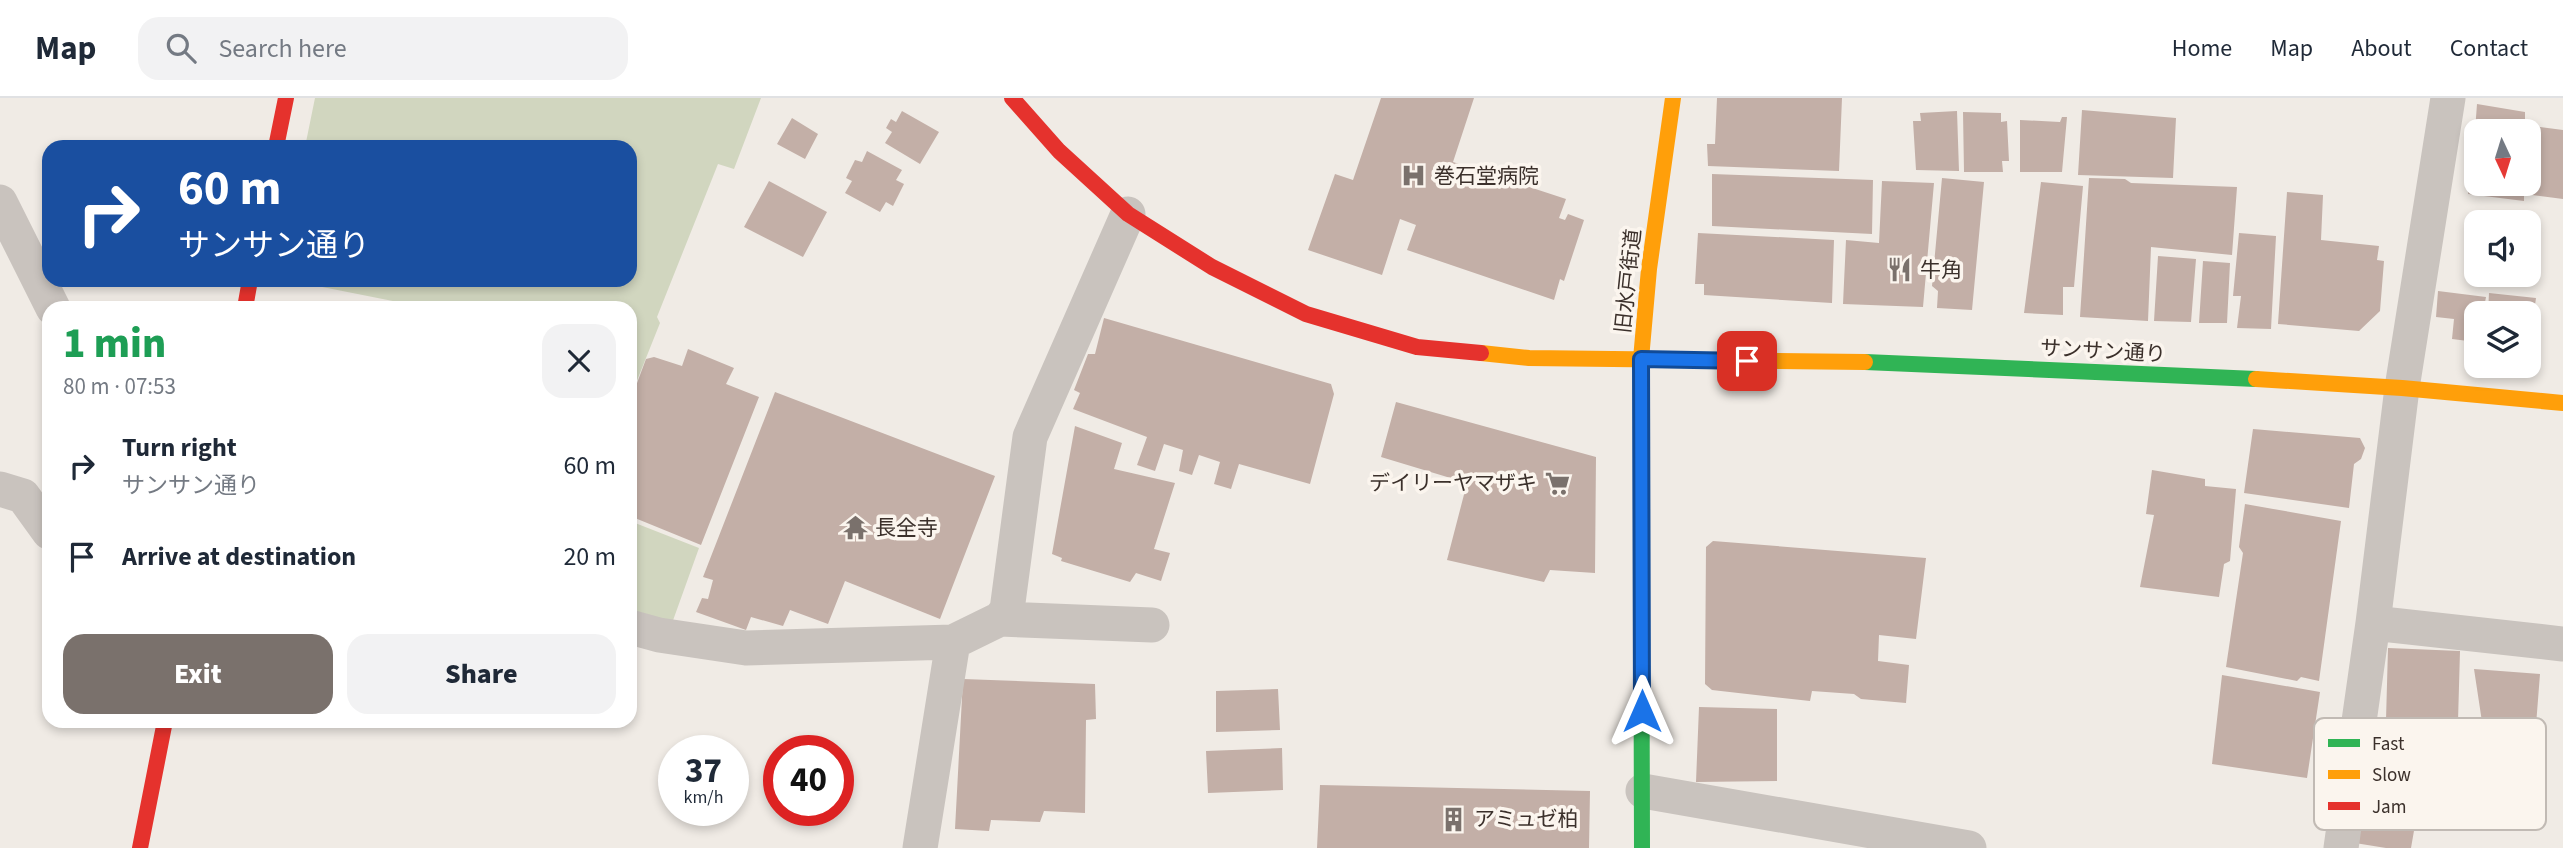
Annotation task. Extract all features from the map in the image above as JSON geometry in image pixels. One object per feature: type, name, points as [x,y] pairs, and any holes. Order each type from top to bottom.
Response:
[{"type":"street","points":[[277,140],[286,98]]},
{"type":"street","name":"サンサン通り","points":[[1012,98],[1059,151],[1128,214],[1212,267],[1306,314],[1417,347],[1529,358],[1907,363],[2402,388],[2563,403]]},
{"type":"street","name":"旧水戸街道","points":[[1642,848],[1641,359],[1651,256],[1673,98]]},
{"type":"street","points":[[2359,718],[2402,388],[2448,98]]},
{"type":"street","points":[[0,201],[42,286]]},
{"type":"street","points":[[637,629],[659,635],[746,648],[953,642],[1000,619],[1007,610],[1030,436],[1128,214]]},
{"type":"street","points":[[0,471],[12,493],[42,525]]},
{"type":"street","points":[[1000,619],[1152,625]]},
{"type":"street","points":[[2373,623],[2563,644]]},
{"type":"street","points":[[920,848],[953,642]]},
{"type":"street","points":[[140,848],[164,728]]},
{"type":"street","points":[[1643,791],[1969,848]]},
{"type":"street","points":[[2341,848],[2344,830]]},
{"type":"green space","points":[[315,98],[761,98],[734,169],[718,164],[657,317],[660,323],[637,380],[637,301],[393,301],[322,287],[637,287],[637,140],[306,140]]},
{"type":"green space","points":[[637,524],[699,548],[671,626],[637,620]]},
{"type":"building","points":[[1381,98],[1474,98],[1453,162],[1566,199],[1559,218],[1565,220],[1568,214],[1584,220],[1564,281],[1560,279],[1554,300],[1407,250],[1416,225],[1400,219],[1382,275],[1308,250],[1335,174],[1353,180]]},
{"type":"building","points":[[1717,98],[1842,98],[1839,171],[1708,166],[1707,144],[1715,144]]},
{"type":"building","points":[[2477,104],[2525,112],[2525,119],[2476,119]]},
{"type":"building","points":[[2082,110],[2176,118],[2173,178],[2078,175]]},
{"type":"building","points":[[902,111],[939,132],[920,164],[885,143],[892,132],[886,128],[891,119],[896,122]]},
{"type":"building","points":[[1957,111],[1959,171],[1916,170],[1913,121],[1921,121],[1920,113]]},
{"type":"building","points":[[1963,112],[2001,113],[2001,122],[2007,121],[2009,161],[2002,161],[2003,172],[1964,172]]},
{"type":"building","points":[[2062,117],[2067,117],[2062,172],[2020,172],[2020,120],[2060,122]]},
{"type":"building","points":[[792,118],[818,134],[805,159],[777,144]]},
{"type":"building","points":[[2541,127],[2563,130],[2563,199],[2540,196]]},
{"type":"building","points":[[867,151],[902,170],[896,180],[904,184],[893,206],[886,202],[880,212],[845,193],[852,181],[846,178],[855,160],[862,162]]},
{"type":"building","points":[[1712,174],[1873,180],[1872,234],[1712,226]]},
{"type":"building","points":[[1942,178],[1984,182],[1972,310],[1937,308],[1938,291],[1932,286]]},
{"type":"building","points":[[2089,178],[2125,179],[2131,183],[2237,187],[2232,255],[2151,247],[2148,321],[2080,317]]},
{"type":"building","points":[[769,181],[827,212],[803,257],[744,227]]},
{"type":"building","points":[[1882,181],[1934,183],[1923,307],[1843,304],[1846,240],[1879,243]]},
{"type":"building","points":[[2041,182],[2083,186],[2074,287],[2063,287],[2063,315],[2024,313]]},
{"type":"building","points":[[2287,192],[2323,195],[2321,240],[2379,246],[2377,260],[2384,261],[2380,311],[2359,331],[2278,324]]},
{"type":"building","points":[[2484,196],[2524,196],[2524,201]]},
{"type":"building","points":[[1698,233],[1834,240],[1832,303],[1704,295],[1704,284],[1695,284]]},
{"type":"building","points":[[2239,233],[2276,236],[2271,329],[2237,328],[2241,296],[2233,296]]},
{"type":"building","points":[[2158,256],[2196,259],[2191,322],[2154,321]]},
{"type":"building","points":[[2203,261],[2230,263],[2227,323],[2199,323]]},
{"type":"building","points":[[2438,291],[2486,297],[2485,301],[2464,301],[2464,340],[2452,339],[2454,319],[2436,317]]},
{"type":"building","points":[[2489,293],[2536,298],[2536,301],[2489,301]]},
{"type":"building","points":[[1104,318],[1331,384],[1334,394],[1310,484],[1239,464],[1231,489],[1214,484],[1220,462],[1199,455],[1192,475],[1179,471],[1183,450],[1164,444],[1155,471],[1137,465],[1147,437],[1073,409],[1080,393],[1074,390],[1088,354],[1095,354]]},
{"type":"building","points":[[688,349],[734,368],[726,384],[759,397],[701,545],[637,519],[637,383],[646,359],[654,357],[682,366]]},
{"type":"building","points":[[775,392],[995,476],[940,619],[845,581],[828,624],[790,610],[783,626],[751,617],[746,630],[696,612],[702,598],[708,599],[713,580],[703,577]]},
{"type":"building","points":[[1396,402],[1596,457],[1595,573],[1550,570],[1544,582],[1447,560],[1467,483],[1381,457]]},
{"type":"building","points":[[1075,426],[1122,443],[1114,469],[1175,483],[1154,549],[1170,553],[1161,581],[1136,573],[1130,582],[1061,561],[1062,558],[1052,554]]},
{"type":"building","points":[[2253,429],[2360,438],[2365,448],[2361,459],[2354,464],[2349,508],[2244,493]]},
{"type":"building","points":[[2152,470],[2205,479],[2205,486],[2236,489],[2230,561],[2224,564],[2219,597],[2140,587],[2154,515],[2146,514]]},
{"type":"building","points":[[2245,504],[2341,521],[2319,681],[2301,677],[2297,681],[2226,667],[2243,553],[2239,547]]},
{"type":"building","points":[[1713,541],[1926,558],[1916,639],[1879,635],[1878,661],[1909,665],[1906,703],[1861,699],[1854,694],[1812,691],[1810,701],[1712,690],[1705,684],[1706,547]]},
{"type":"building","points":[[2388,648],[2460,651],[2458,718],[2386,718]]},
{"type":"building","points":[[2474,669],[2540,674],[2537,718],[2481,718]]},
{"type":"building","points":[[2222,675],[2320,692],[2307,778],[2212,764]]},
{"type":"building","points":[[963,679],[1095,684],[1096,719],[1086,720],[1085,813],[1044,811],[1040,822],[991,820],[989,831],[955,829]]},
{"type":"building","points":[[1278,689],[1280,730],[1216,732],[1216,691]]},
{"type":"building","points":[[1699,707],[1777,709],[1777,781],[1696,782]]},
{"type":"building","points":[[1282,748],[1283,790],[1208,793],[1206,751]]},
{"type":"building","name":"アミュゼ柏","points":[[1320,785],[1590,791],[1589,848],[1317,848]]},
{"type":"building","points":[[2357,830],[2414,830],[2411,848],[2386,848],[2355,843]]},
{"type":"traffic: fast","points":[[1865,362],[2256,379]]},
{"type":"traffic: fast","points":[[1641,487],[1642,848]]},
{"type":"traffic: slow","points":[[1641,487],[1641,359],[1649,269],[1673,98]]},
{"type":"traffic: slow","points":[[1481,353],[1529,358],[1865,362]]},
{"type":"traffic: slow","points":[[2256,379],[2402,388],[2563,403]]},
{"type":"traffic: jam","points":[[277,140],[286,98]]},
{"type":"traffic: jam","points":[[1012,98],[1059,151],[1128,214],[1212,267],[1306,314],[1417,347],[1481,353]]},
{"type":"traffic: jam","points":[[246,301],[249,287]]},
{"type":"traffic: jam","points":[[140,848],[164,728]]},
{"type":"place","name":"巻石堂病院","points":[[1414,176]]},
{"type":"place","name":"牛角","points":[[1900,270]]},
{"type":"place","name":"デイリーヤマザキ","points":[[1557,483]]},
{"type":"place","name":"長全寺","points":[[855,528]]},
{"type":"place","name":"アミュゼ柏","points":[[1454,819]]},
{"type":"route","points":[[1642,711],[1641,359],[1747,361]]}]
